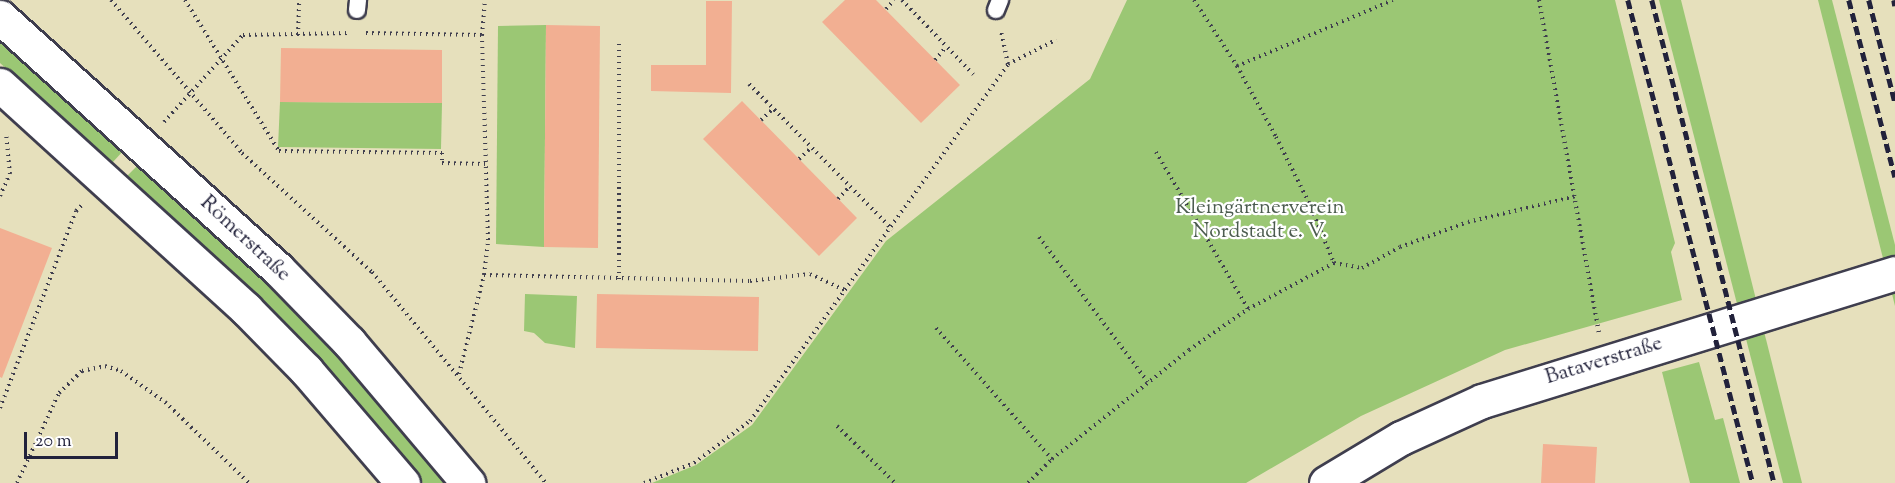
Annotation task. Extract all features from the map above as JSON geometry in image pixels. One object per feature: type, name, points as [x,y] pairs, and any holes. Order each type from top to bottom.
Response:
[{"type":"main road","name":"Römerstraße","points":[[0,17],[278,269],[349,342],[468,483]]},
{"type":"main road","points":[[0,85],[246,309],[306,370],[403,483]]},
{"type":"main road","name":"Bataverstraße","points":[[1326,483],[1440,419],[1604,360],[1895,273]]},
{"type":"path","points":[[111,0],[242,153],[372,272],[459,374],[546,483]]},
{"type":"path","points":[[185,0],[279,151],[442,153],[442,163],[485,164]]},
{"type":"path","points":[[298,34],[299,0]]},
{"type":"path","points":[[459,374],[484,275],[488,240],[482,35],[484,0]]},
{"type":"path","points":[[886,9],[894,0]]},
{"type":"path","points":[[902,0],[973,74]]},
{"type":"path","points":[[1194,0],[1237,66],[1310,203],[1334,263]]},
{"type":"path","points":[[1237,66],[1393,0]]},
{"type":"path","points":[[1539,0],[1604,360]]},
{"type":"path","points":[[998,5],[1008,64]]},
{"type":"path","points":[[159,127],[243,35],[482,35]]},
{"type":"path","points":[[644,483],[694,463],[750,422],[892,229],[1008,64],[1056,40]]},
{"type":"path","points":[[619,44],[619,279]]},
{"type":"path","points":[[935,60],[946,46]]},
{"type":"path","points":[[749,84],[892,229]]},
{"type":"path","points":[[761,120],[773,109]]},
{"type":"path","points":[[0,196],[10,174],[5,148],[8,128]]},
{"type":"path","points":[[799,159],[811,148]]},
{"type":"path","points":[[1156,152],[1248,309]]},
{"type":"path","points":[[838,199],[850,186]]},
{"type":"path","points":[[1028,483],[1052,459],[1148,382],[1248,309],[1334,263],[1362,268],[1400,247],[1468,222],[1576,196]]},
{"type":"path","points":[[0,408],[76,211],[88,200]]},
{"type":"path","points":[[1039,237],[1148,382]]},
{"type":"path","points":[[484,275],[750,281],[810,274],[846,291]]},
{"type":"path","points":[[936,328],[1052,459]]},
{"type":"path","points":[[17,483],[59,393],[82,371],[105,366],[121,371],[165,402],[249,483]]},
{"type":"path","points":[[837,426],[895,483]]},
{"type":"green space","name":"Kleingärtnerverein Nordstadt e. V.","points":[[1127,0],[1615,0],[1675,243],[1671,252],[1682,300],[1505,350],[1361,416],[1246,483],[652,483],[696,465],[752,425],[886,241],[1090,79]]},
{"type":"green space","points":[[1659,0],[1681,0],[1802,483],[1783,483]]},
{"type":"green space","points":[[1818,0],[1832,0],[1895,245],[1895,306]]},
{"type":"green space","points":[[546,25],[544,247],[496,244],[498,26]]},
{"type":"green space","points":[[0,39],[124,150],[112,163],[0,63]]},
{"type":"green space","points":[[280,102],[442,103],[441,149],[278,147]]},
{"type":"green space","points":[[140,163],[251,265],[359,376],[447,483],[423,483],[327,368],[254,293],[127,176]]},
{"type":"green space","points":[[525,294],[577,296],[575,348],[545,343],[534,333],[524,331]]},
{"type":"green space","points":[[1699,362],[1715,420],[1723,418],[1740,483],[1690,483],[1662,372]]},
{"type":"building","points":[[845,0],[876,0],[960,85],[921,123],[822,22]]},
{"type":"building","points":[[706,1],[732,1],[731,93],[651,91],[651,65],[706,65]]},
{"type":"building","points":[[546,25],[600,26],[598,248],[544,247]]},
{"type":"building","points":[[281,48],[442,50],[442,103],[280,102]]},
{"type":"building","points":[[742,101],[857,218],[819,256],[703,139]]},
{"type":"building","points":[[0,228],[52,248],[2,378],[0,377]]},
{"type":"building","points":[[597,294],[759,297],[758,351],[596,348]]},
{"type":"building","points":[[1543,444],[1597,447],[1595,483],[1541,483]]},
{"type":"railway","points":[[1628,0],[1753,483]]},
{"type":"railway","points":[[1652,0],[1774,483]]},
{"type":"railway","points":[[1849,0],[1895,177]]},
{"type":"railway","points":[[1869,0],[1895,102]]},
{"type":"railway","points":[[1894,0],[1895,6]]}]
